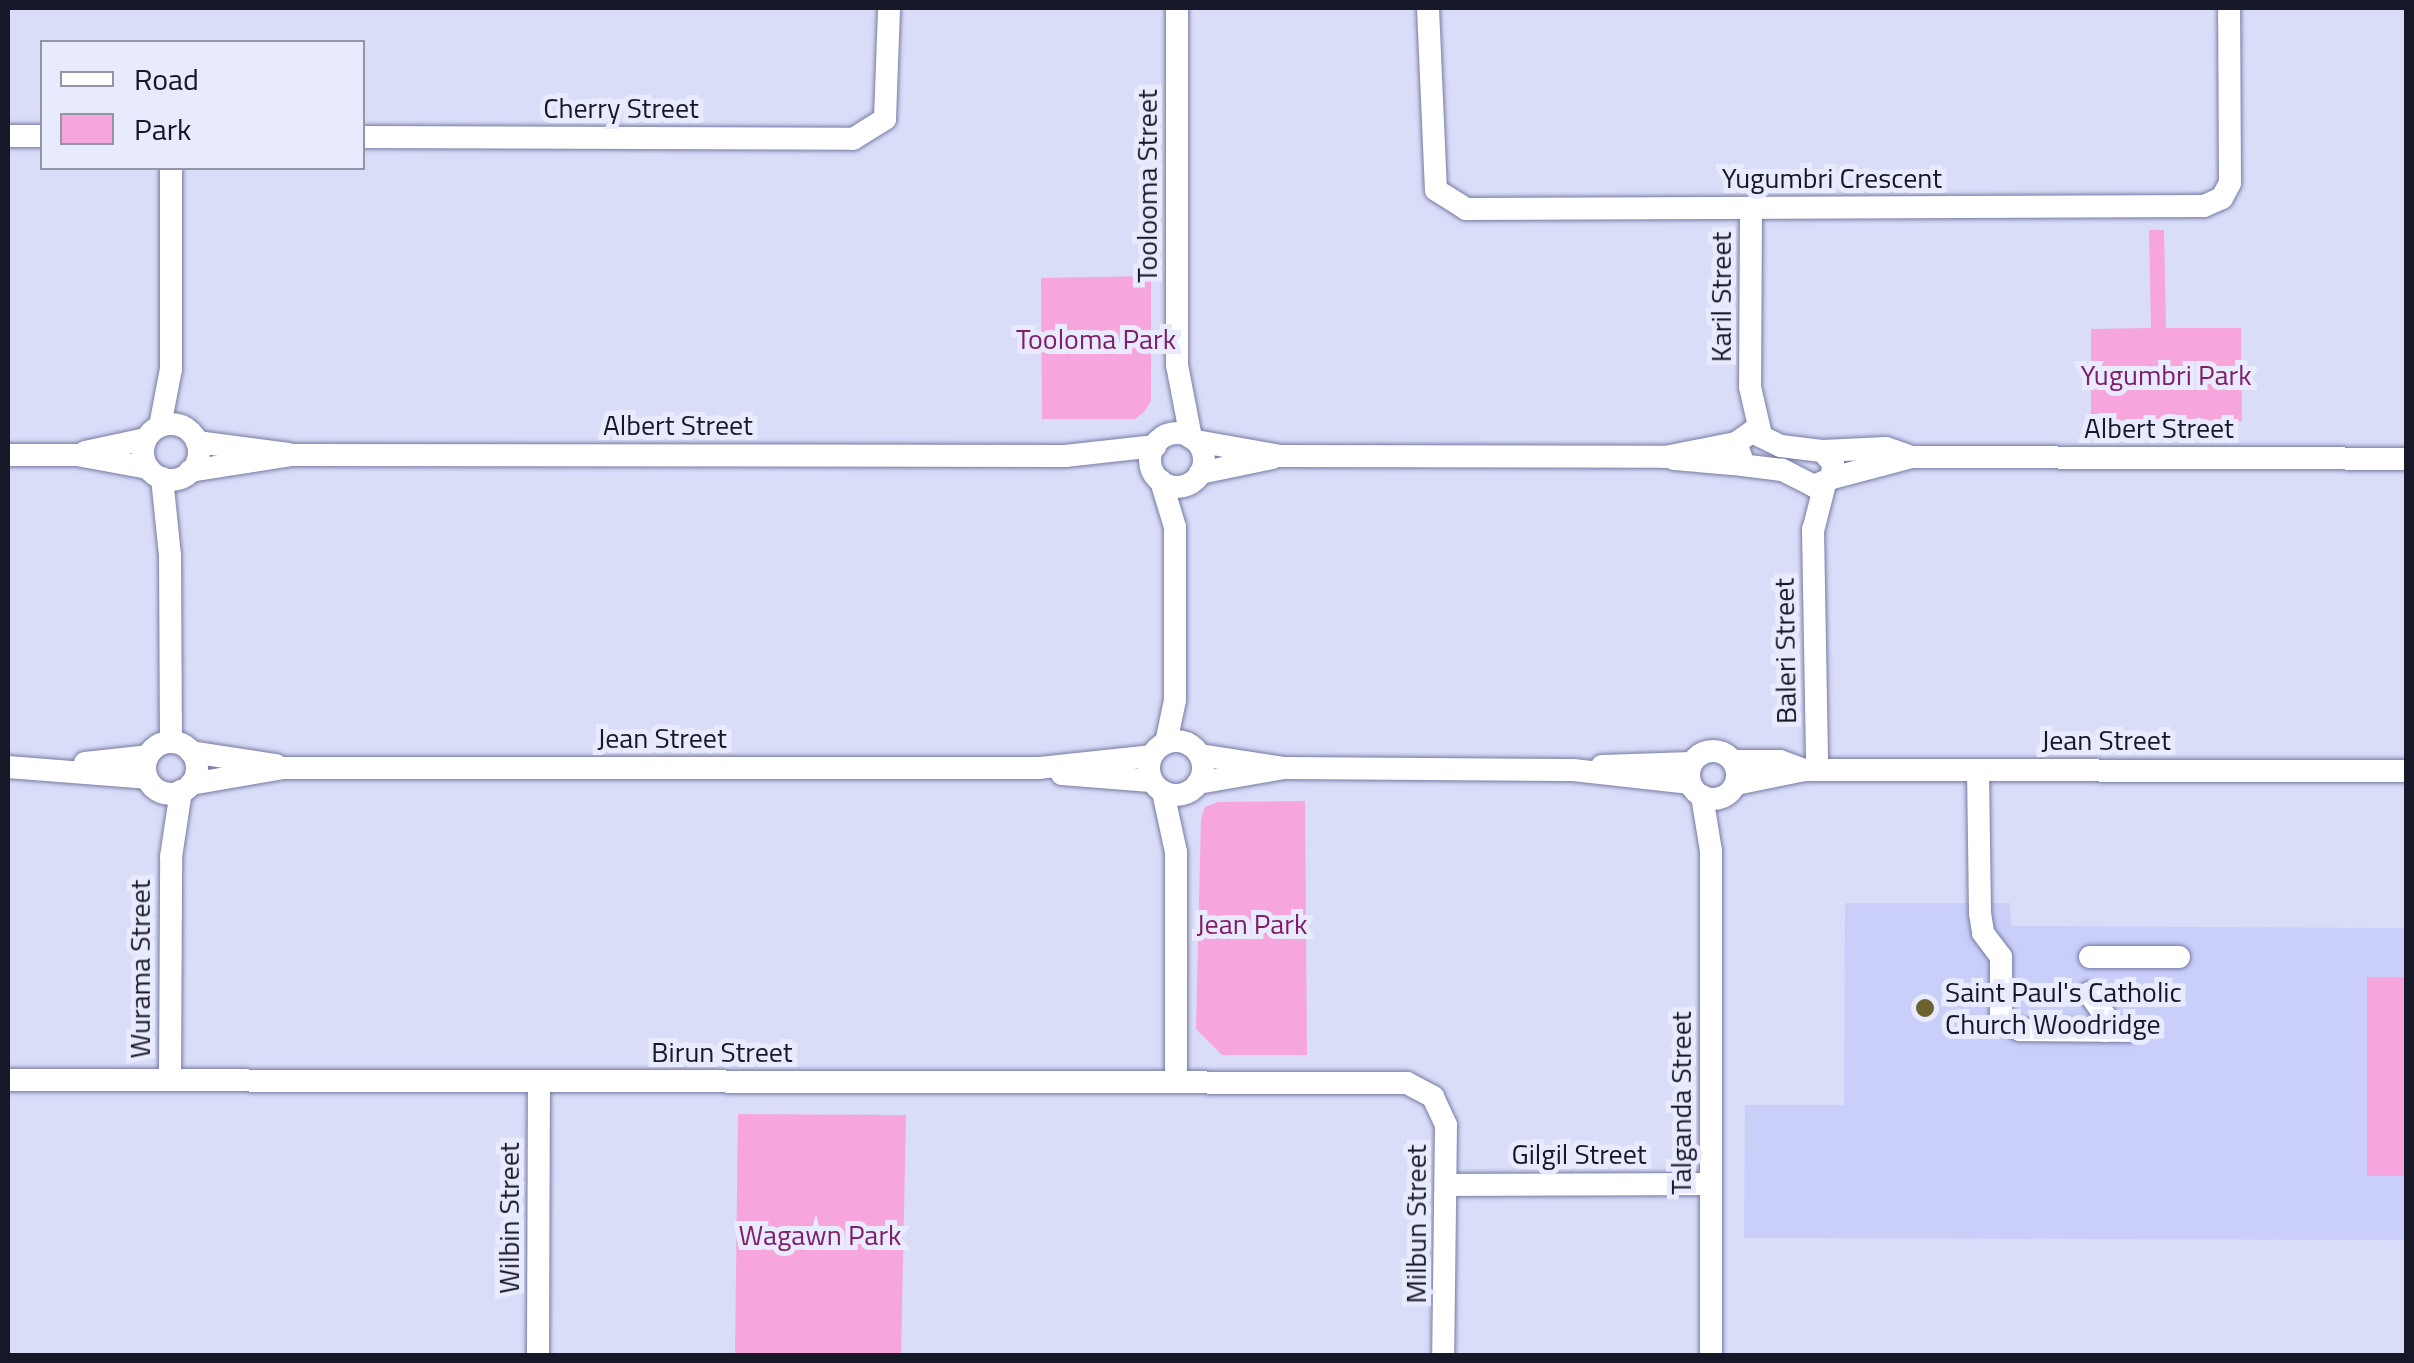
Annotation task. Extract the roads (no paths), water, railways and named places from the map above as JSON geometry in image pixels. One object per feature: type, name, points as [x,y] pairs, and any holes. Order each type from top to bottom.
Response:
[{"type":"street","name":"Cherry Street","points":[[365,137],[854,139],[877,130],[888,100],[889,8]]},
{"type":"street","name":"Toolooma Street","points":[[1161,441],[1177,365],[1176,8]]},
{"type":"street","name":"Yugumbri Crescent","points":[[1428,8],[1430,151],[1436,190],[1466,208],[2204,206],[2222,198],[2230,183],[2229,8]]},
{"type":"street","points":[[8,136],[40,136]]},
{"type":"street","points":[[166,780],[181,747],[170,556],[170,474],[162,430],[171,369],[171,170]]},
{"type":"street","name":"Karil Street","points":[[1746,444],[1751,208]]},
{"type":"street","name":"Toolooma Street","points":[[1177,365],[1194,440]]},
{"type":"street","points":[[162,430],[197,442],[170,474]]},
{"type":"street","name":"Albert Street","points":[[77,455],[162,430]]},
{"type":"street","points":[[1175,527],[1204,456],[1194,440]]},
{"type":"street","name":"Albert Street","points":[[8,454],[77,455],[170,474],[291,455],[1065,456],[1161,441],[1194,440],[1280,456],[1665,458],[1746,444],[1822,451],[1886,448],[1912,457]]},
{"type":"street","points":[[1161,441],[1158,478],[1175,527],[1176,1081]]},
{"type":"street","name":"Albert Street","points":[[197,442],[261,446],[291,455]]},
{"type":"street","name":"Albert Street","points":[[1746,444],[1782,470],[1821,482],[1912,457],[2406,459]]},
{"type":"street","points":[[1821,482],[1833,463],[1822,451]]},
{"type":"street","name":"Albert Street","points":[[1065,456],[1158,478],[1196,478],[1280,456]]},
{"type":"street","name":"Baleri Street","points":[[1811,770],[1813,530],[1821,482]]},
{"type":"street","name":"Jean Street","points":[[181,747],[284,768]]},
{"type":"street","name":"Wurama Street","points":[[170,1080],[171,858],[166,780],[196,768],[181,747]]},
{"type":"street","points":[[1175,787],[1176,749]]},
{"type":"street","name":"Jean Street","points":[[8,767],[62,767],[166,780],[284,768],[1039,768],[1176,749],[1285,768],[1574,770],[1713,781],[1811,770],[2406,771]]},
{"type":"street","name":"Jean Street","points":[[1039,768],[1175,787],[1285,768]]},
{"type":"street","points":[[1978,770],[1980,914],[1983,932],[2001,957],[2002,1020],[2020,1030],[2130,1031]]},
{"type":"street","name":"Talganda Street","points":[[1710,1356],[1713,781]]},
{"type":"street","points":[[2090,957],[2179,957]]},
{"type":"street","points":[[2090,993],[2105,1016],[2105,1030]]},
{"type":"street","name":"Birun Street","points":[[8,1080],[1387,1082],[1433,1097]]},
{"type":"street","name":"Wilbin Street","points":[[538,1356],[539,1082]]},
{"type":"street","name":"Milbun Street","points":[[1433,1097],[1446,1124],[1443,1356]]},
{"type":"street","name":"Gilgil Street","points":[[1448,1185],[1712,1184]]},
{"type":"place","name":"Saint Paul's Catholic Church Woodridge","points":[[1925,1008]]},
{"type":"park label","name":"Tooloma Park","points":[[1096,339]]},
{"type":"park label","name":"Yugumbri Park","points":[[2166,375]]},
{"type":"park label","name":"Jean Park","points":[[1252,924]]},
{"type":"park label","name":"Wagawn Park","points":[[820,1235]]}]
